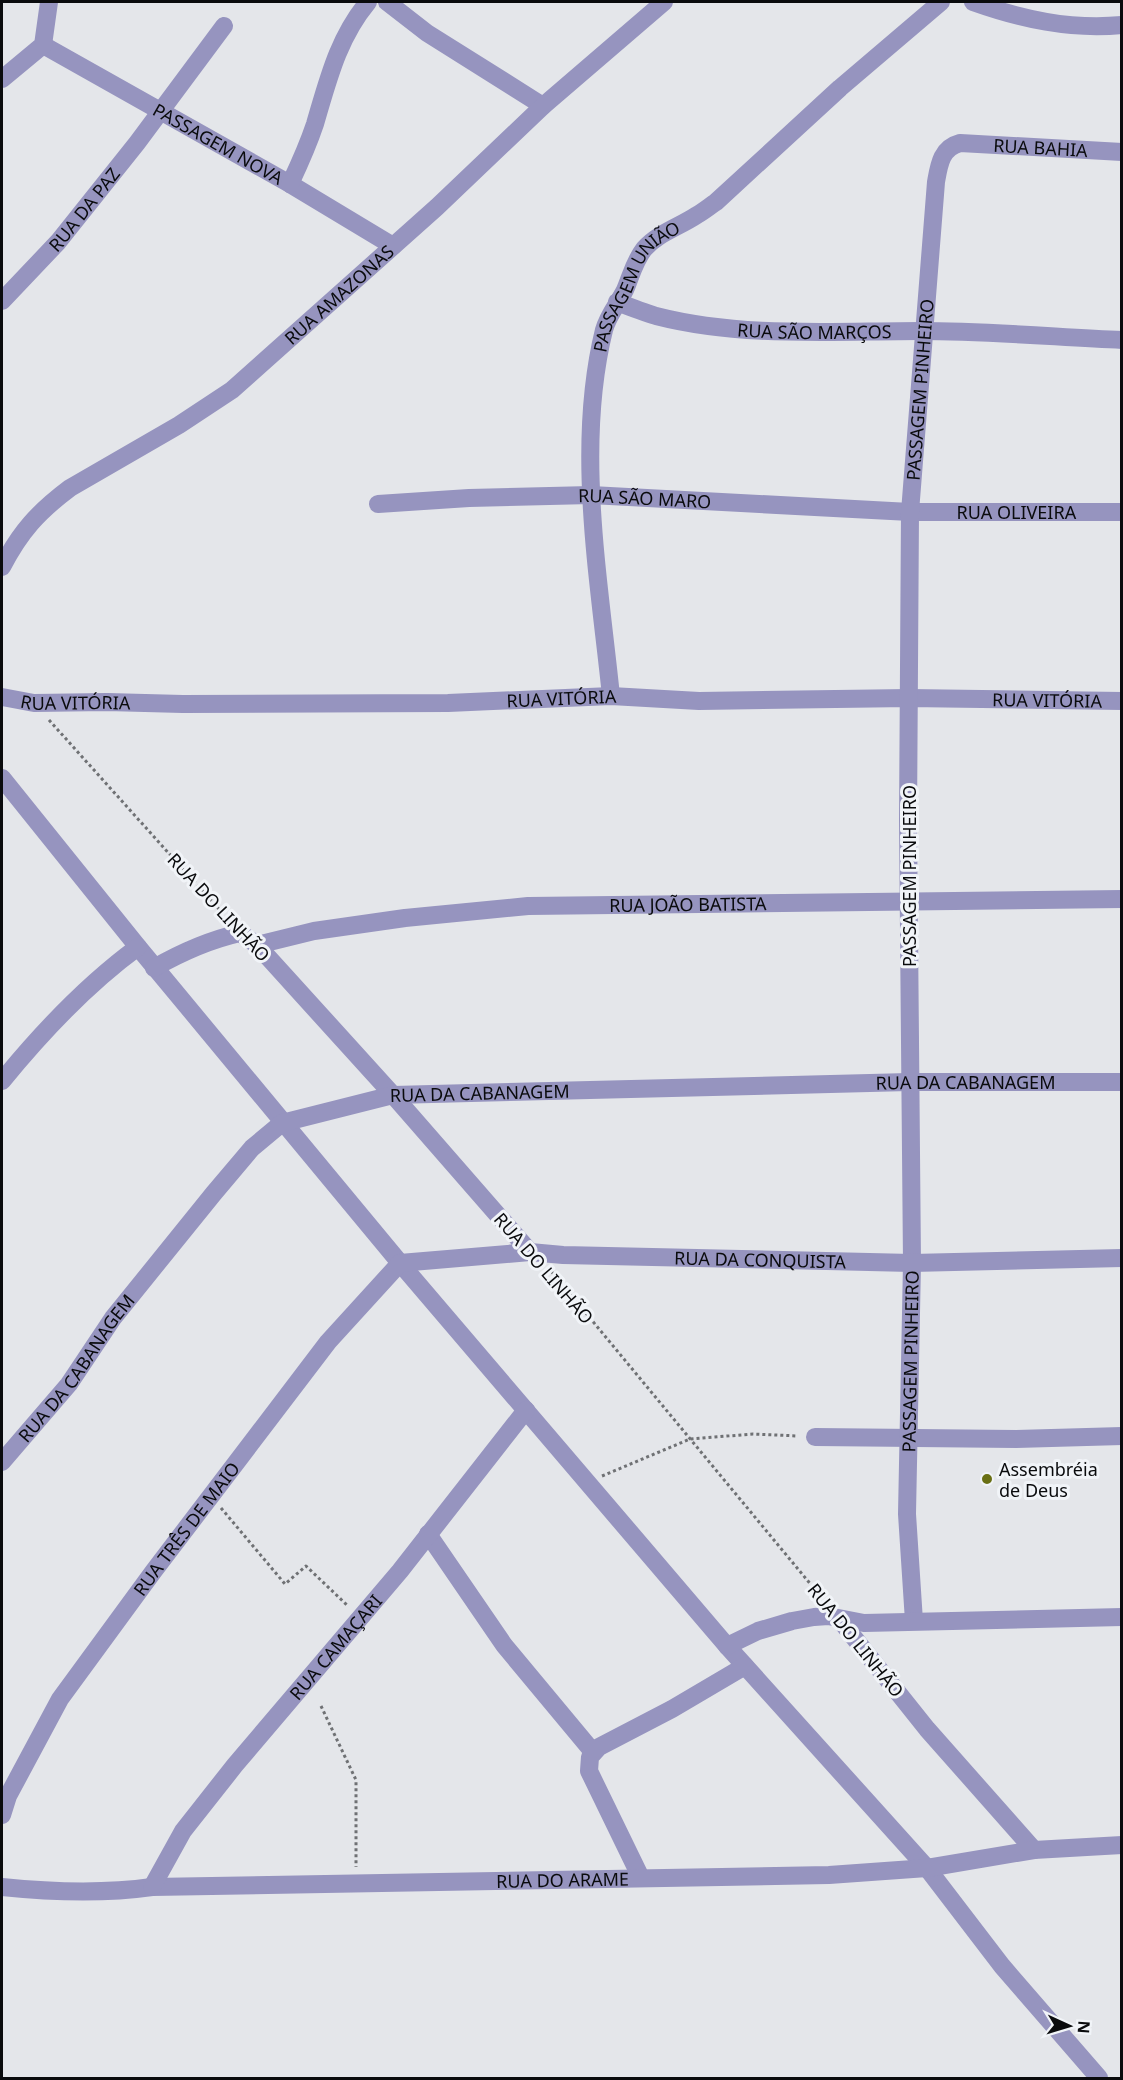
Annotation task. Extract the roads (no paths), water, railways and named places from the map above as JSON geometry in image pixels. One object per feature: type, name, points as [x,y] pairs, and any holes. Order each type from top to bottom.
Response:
[{"type":"street","points":[[2,79],[43,45],[49,2]]},
{"type":"street","points":[[290,184],[314,124],[334,60],[350,26],[368,2]]},
{"type":"street","points":[[387,2],[427,33],[543,106]]},
{"type":"street","name":"RUA AMAZONAS","points":[[2,567],[16,541],[54,500],[70,488],[179,425],[232,390],[437,207],[543,106],[664,2]]},
{"type":"street","name":"PASSAGEM UNIÃO","points":[[611,696],[591,495],[591,436],[596,379],[604,329],[609,315],[626,288],[633,268],[645,248],[661,234],[698,215],[716,202],[840,88],[941,2]]},
{"type":"street","points":[[973,2],[1010,15],[1056,24],[1122,26]]},
{"type":"street","name":"RUA DA PAZ","points":[[2,301],[58,242],[162,111],[224,26]]},
{"type":"street","name":"PASSAGEM NOVA","points":[[43,45],[290,184],[393,246]]},
{"type":"street","name":"RUA BAHIA","points":[[960,143],[1122,152]]},
{"type":"street","name":"PASSAGEM PINHEIRO","points":[[914,1621],[907,1514],[912,1263],[909,1082],[910,512],[923,331],[939,167],[947,149],[960,143]]},
{"type":"street","name":"RUA SÃO MARÇOS","points":[[617,302],[656,315],[737,328],[798,332],[923,331],[1122,340]]},
{"type":"street","name":"RUA SÃO MARO","points":[[378,504],[469,498],[591,495],[910,512]]},
{"type":"street","name":"RUA OLIVEIRA","points":[[910,512],[1122,512]]},
{"type":"street","name":"RUA VITÓRIA","points":[[2,697],[34,703],[448,703],[611,696],[699,701],[909,698],[1122,701]]},
{"type":"street","points":[[2,778],[154,968],[400,1263],[727,1646],[927,1868],[1002,1966],[1099,2079]]},
{"type":"street","name":"RUA JOÃO BATISTA","points":[[257,945],[314,931],[405,918],[528,906],[1122,898]]},
{"type":"street","name":"RUA DO LINHÃO","points":[[154,968],[188,949],[240,933],[257,945],[393,1095],[530,1252]]},
{"type":"street","points":[[2,1081],[64,1011],[113,966],[138,947]]},
{"type":"street","name":"RUA DA CABANAGEM","points":[[5,1450],[69,1384],[113,1318],[252,1148],[282,1123],[393,1095],[909,1082],[1122,1082]]},
{"type":"street","name":"RUA DA CONQUISTA","points":[[400,1263],[530,1252],[563,1255],[912,1263],[1122,1258]]},
{"type":"street","name":"RUA TRÊS DE MAIO","points":[[2,1815],[8,1796],[60,1700],[211,1495],[328,1342],[400,1263]]},
{"type":"street","name":"RUA CAMAÇARI","points":[[152,1887],[190,1823],[235,1765],[360,1617],[526,1410]]},
{"type":"street","points":[[815,1437],[1016,1439],[1122,1436]]},
{"type":"street","points":[[428,1534],[504,1645],[593,1752]]},
{"type":"street","points":[[727,1646],[758,1632],[792,1621],[828,1616],[864,1623],[1122,1617]]},
{"type":"street","name":"RUA DO LINHÃO","points":[[840,1620],[927,1729],[1034,1850]]},
{"type":"street","points":[[641,1878],[589,1771],[588,1761],[593,1752],[745,1666]]},
{"type":"street","name":"RUA DO ARAME","points":[[2,1887],[108,1892],[152,1887],[829,1875],[927,1868],[1034,1850],[1122,1845]]},
{"type":"place","name":"Assembréia de Deus","points":[[987,1479]]}]
